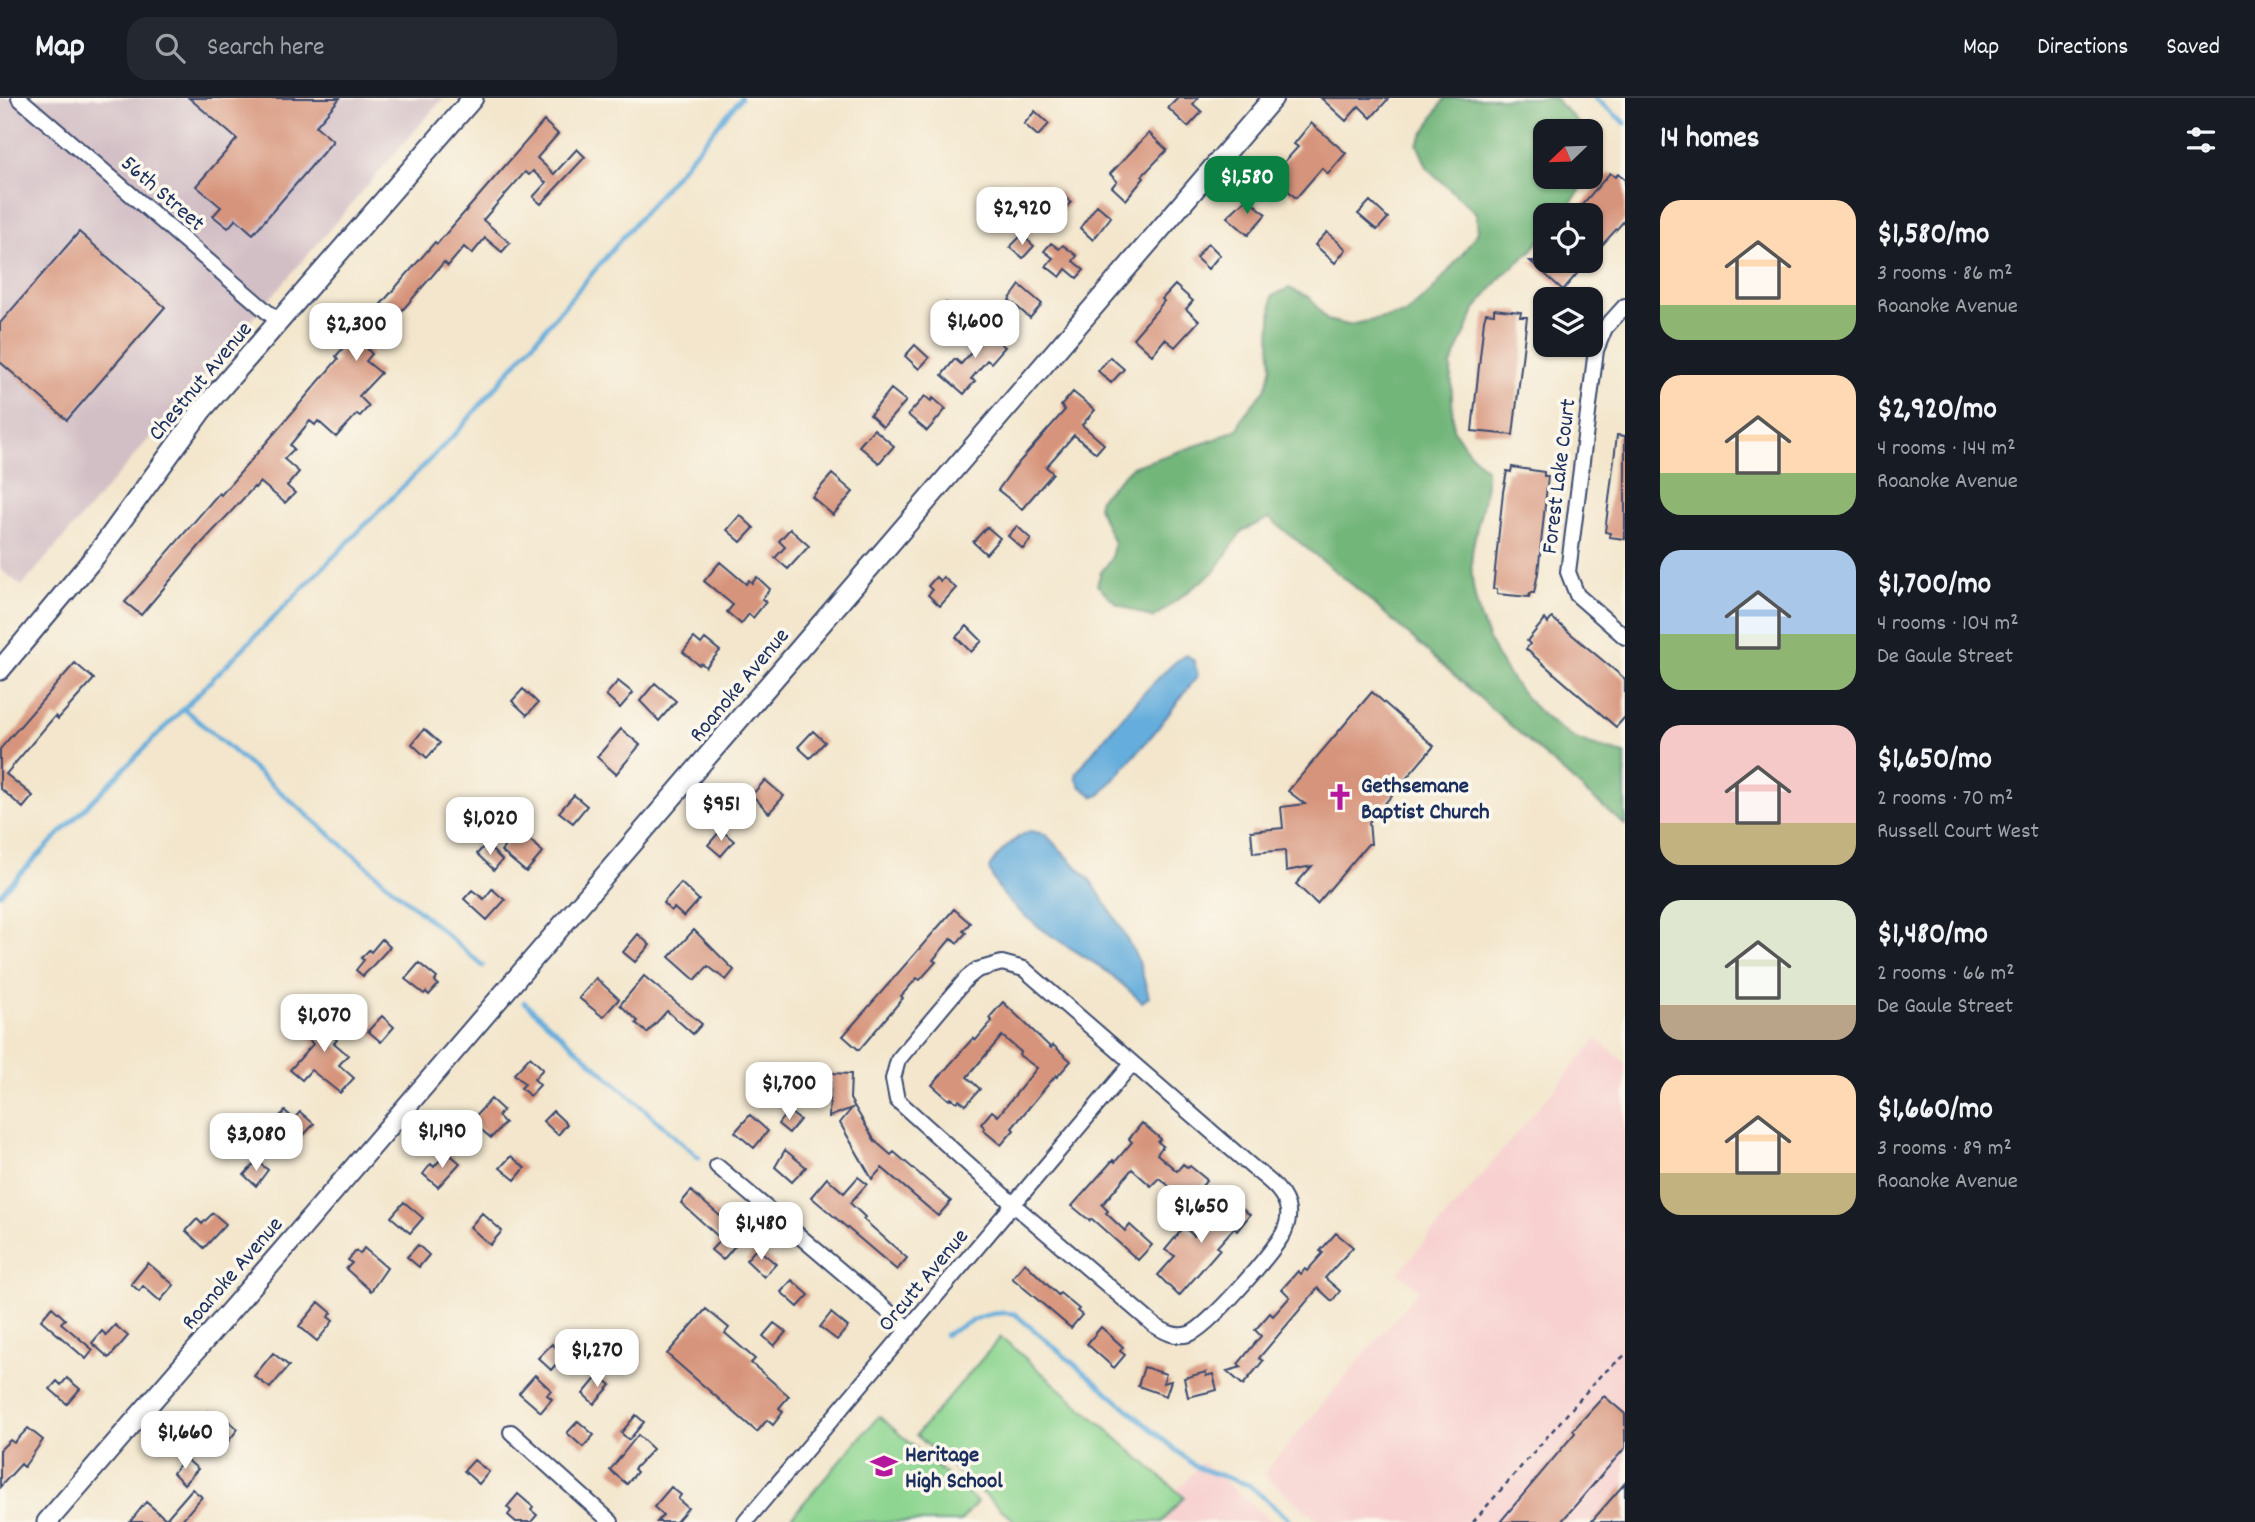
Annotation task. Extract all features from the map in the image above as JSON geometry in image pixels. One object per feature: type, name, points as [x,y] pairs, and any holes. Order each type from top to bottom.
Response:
[{"type":"street","name":"56th Street","points":[[19,98],[279,322]]},
{"type":"street","name":"Chestnut Avenue","points":[[0,670],[97,554],[182,435],[473,98]]},
{"type":"street","name":"Roanoke Avenue","points":[[47,1522],[377,1142],[1273,98]]},
{"type":"street","name":"Forest Lake Court","points":[[1625,306],[1605,328],[1596,350],[1568,572],[1577,595],[1625,637]]},
{"type":"street","points":[[1012,964],[1024,969],[1282,1193],[1289,1213],[1287,1225],[1271,1249],[1201,1328],[1181,1336],[1168,1334],[1154,1325],[1014,1205],[897,1100],[893,1079],[898,1060],[967,978],[989,965],[1012,964]]},
{"type":"street","name":"Orcutt Avenue","points":[[745,1522],[1132,1064]]},
{"type":"street","points":[[717,1166],[909,1329]]},
{"type":"street","points":[[511,1432],[611,1522]]},
{"type":"path","points":[[1473,1522],[1600,1376],[1625,1355]]},
{"type":"shaded area","points":[[0,98],[443,98],[22,586],[0,569]]},
{"type":"shaded area","points":[[1597,1039],[1625,1063],[1625,1522],[1319,1522],[1263,1474],[1419,1290],[1399,1272]]},
{"type":"shaded area","points":[[1202,1462],[1272,1522],[1151,1522]]},
{"type":"green space","points":[[1445,98],[1554,98],[1575,119],[1533,119],[1533,189],[1580,189],[1570,203],[1533,203],[1533,249],[1503,275],[1476,308],[1451,365],[1453,429],[1468,451],[1486,469],[1485,491],[1472,554],[1472,579],[1485,631],[1512,680],[1529,702],[1549,720],[1582,741],[1625,754],[1625,825],[1355,587],[1269,518],[1242,531],[1215,571],[1153,618],[1117,604],[1097,585],[1101,572],[1111,560],[1114,543],[1098,507],[1100,498],[1132,467],[1213,440],[1239,428],[1241,419],[1266,388],[1272,366],[1272,296],[1289,288],[1309,297],[1327,320],[1348,325],[1405,314],[1432,291],[1464,252],[1478,231],[1476,213],[1428,169],[1417,144]]},
{"type":"green space","points":[[1001,1337],[1184,1497],[1162,1522],[1016,1522],[916,1435]]},
{"type":"green space","name":"Heritage High School","points":[[879,1416],[977,1502],[960,1522],[787,1522]]},
{"type":"water","points":[[1187,655],[1194,661],[1198,675],[1154,733],[1101,794],[1095,797],[1081,787],[1076,778],[1077,772],[1148,689],[1164,672]]},
{"type":"water","points":[[1030,831],[1045,834],[1091,881],[1139,962],[1149,997],[1142,1002],[1109,973],[1040,928],[1008,900],[996,884],[989,868],[1007,846]]},
{"type":"building","points":[[189,98],[340,98],[316,126],[333,141],[253,234],[236,219],[228,228],[213,216],[221,207],[196,186],[237,139]]},
{"type":"building","points":[[1178,98],[1198,98],[1193,104],[1202,112],[1188,127],[1168,108]]},
{"type":"building","points":[[1321,98],[1389,98],[1371,118],[1359,106],[1346,121]]},
{"type":"building","points":[[1035,111],[1049,124],[1038,136],[1024,124]]},
{"type":"building","points":[[544,121],[558,134],[537,158],[554,174],[577,149],[585,157],[541,204],[533,197],[546,183],[533,171],[529,175],[525,172],[483,220],[510,243],[502,252],[485,238],[472,254],[464,247],[448,266],[444,262],[368,350],[372,354],[366,361],[381,373],[359,396],[369,406],[360,416],[357,414],[336,437],[318,421],[315,425],[310,421],[290,445],[294,449],[284,459],[299,472],[287,486],[295,493],[285,503],[260,482],[201,544],[141,615],[125,602],[285,421],[338,359],[336,356],[435,242],[437,244]]},
{"type":"building","points":[[1311,123],[1346,153],[1328,174],[1322,168],[1296,198],[1281,184],[1274,192],[1262,181],[1275,166],[1278,169],[1298,147],[1294,144]]},
{"type":"building","points":[[1149,133],[1167,150],[1142,176],[1144,178],[1126,200],[1112,187],[1117,181],[1110,174]]},
{"type":"building","points":[[1610,173],[1615,177],[1618,174],[1625,180],[1625,220],[1603,244],[1603,203],[1584,203],[1596,189],[1603,189],[1603,181]]},
{"type":"building","points":[[1059,191],[1071,202],[1054,221],[1042,211]]},
{"type":"building","points":[[1247,198],[1266,214],[1248,235],[1227,217]]},
{"type":"building","points":[[1370,201],[1388,218],[1377,230],[1358,214]]},
{"type":"building","points":[[1097,205],[1111,217],[1093,240],[1080,228]]},
{"type":"building","points":[[79,232],[165,307],[67,420],[0,362],[0,323]]},
{"type":"building","points":[[1327,232],[1346,249],[1335,263],[1315,245]]},
{"type":"building","points":[[1022,235],[1034,246],[1023,258],[1010,247]]},
{"type":"building","points":[[1051,243],[1059,249],[1063,245],[1077,256],[1073,261],[1084,270],[1077,278],[1066,269],[1060,277],[1046,266],[1053,258],[1044,251]]},
{"type":"building","points":[[1208,243],[1220,255],[1208,269],[1196,258]]},
{"type":"building","points":[[1544,273],[1578,273],[1566,287],[1560,287]]},
{"type":"building","points":[[1020,285],[1042,304],[1030,318],[1009,300]]},
{"type":"building","points":[[1175,285],[1193,301],[1186,309],[1199,321],[1175,347],[1165,339],[1152,355],[1133,338]]},
{"type":"building","points":[[946,303],[964,317],[953,330],[936,315]]},
{"type":"building","points":[[1494,309],[1521,312],[1520,317],[1527,317],[1513,435],[1472,431],[1484,320],[1486,313],[1494,314]]},
{"type":"building","points":[[988,324],[1006,339],[1001,344],[1005,347],[991,363],[987,360],[971,379],[975,381],[964,394],[942,375],[955,359],[961,364],[985,337],[981,333]]},
{"type":"building","points":[[915,345],[929,358],[919,369],[905,356]]},
{"type":"building","points":[[1110,357],[1124,369],[1111,383],[1098,371]]},
{"type":"building","points":[[891,389],[906,401],[883,427],[870,415]]},
{"type":"building","points":[[1073,392],[1095,410],[1082,425],[1104,444],[1096,453],[1074,435],[1046,467],[1053,473],[1022,509],[998,490],[1065,410],[1061,406]]},
{"type":"building","points":[[925,396],[931,401],[933,398],[946,409],[927,431],[908,415]]},
{"type":"building","points":[[874,429],[894,446],[879,463],[859,446]]},
{"type":"building","points":[[1617,435],[1625,436],[1625,539],[1609,537],[1610,533],[1605,532]]},
{"type":"building","points":[[1512,467],[1544,472],[1544,476],[1548,476],[1538,573],[1534,593],[1530,593],[1529,597],[1497,594],[1497,589],[1493,589],[1503,492],[1507,471],[1511,472]]},
{"type":"building","points":[[832,474],[853,492],[833,515],[812,497]]},
{"type":"building","points":[[740,515],[754,528],[741,542],[727,530]]},
{"type":"building","points":[[1017,526],[1031,539],[1023,549],[1008,536]]},
{"type":"building","points":[[987,527],[1000,538],[986,554],[973,542]]},
{"type":"building","points":[[790,529],[809,546],[788,569],[775,558],[785,547],[779,541]]},
{"type":"building","points":[[720,562],[746,584],[749,580],[752,583],[757,577],[770,589],[762,599],[766,602],[753,618],[749,614],[741,624],[727,612],[733,605],[704,581]]},
{"type":"building","points":[[936,577],[940,581],[943,577],[956,588],[940,606],[928,595],[932,590],[928,586]]},
{"type":"building","points":[[1552,618],[1625,679],[1625,717],[1616,727],[1526,649],[1530,644],[1527,641],[1545,619],[1548,623]]},
{"type":"building","points":[[967,626],[982,641],[971,652],[956,637]]},
{"type":"building","points":[[694,638],[701,644],[705,639],[720,651],[706,667],[701,663],[699,665],[683,652]]},
{"type":"building","points":[[75,663],[94,679],[58,719],[55,716],[6,774],[33,796],[23,808],[0,788],[0,749]]},
{"type":"building","points":[[618,681],[633,693],[620,708],[606,695]]},
{"type":"building","points":[[655,683],[676,701],[659,721],[640,701]]},
{"type":"building","points":[[523,689],[538,703],[527,715],[512,701]]},
{"type":"building","name":"Gethsemane Baptist Church","points":[[1372,692],[1434,746],[1369,822],[1371,844],[1368,844],[1317,904],[1296,884],[1312,866],[1286,871],[1285,850],[1253,853],[1251,831],[1283,828],[1281,807],[1305,804],[1288,791]]},
{"type":"building","points":[[424,729],[440,743],[427,758],[412,744]]},
{"type":"building","points":[[621,729],[640,745],[616,774],[597,757]]},
{"type":"building","points":[[813,731],[825,742],[810,758],[798,747]]},
{"type":"building","points":[[765,780],[784,796],[769,813],[752,795]]},
{"type":"building","points":[[574,795],[587,806],[573,823],[559,812]]},
{"type":"building","points":[[519,830],[543,852],[526,872],[501,851]]},
{"type":"building","points":[[721,830],[734,841],[721,856],[708,845]]},
{"type":"building","points":[[486,844],[502,860],[494,870],[477,854]]},
{"type":"building","points":[[681,883],[699,900],[684,917],[674,908],[671,911],[663,903]]},
{"type":"building","points":[[492,889],[505,900],[487,920],[464,899],[472,890],[484,899]]},
{"type":"building","points":[[954,909],[970,923],[963,931],[966,933],[957,943],[952,938],[948,942],[933,960],[936,962],[901,996],[903,998],[859,1050],[843,1036]]},
{"type":"building","points":[[694,930],[734,970],[726,980],[708,966],[695,980],[669,957]]},
{"type":"building","points":[[638,934],[650,945],[635,962],[623,952]]},
{"type":"building","points":[[382,939],[390,947],[363,976],[356,970],[364,960],[361,958],[369,950],[371,952]]},
{"type":"building","points":[[419,963],[437,978],[435,981],[438,985],[429,995],[405,979]]},
{"type":"building","points":[[644,976],[702,1024],[693,1034],[667,1011],[647,1033],[620,1005]]},
{"type":"building","points":[[596,978],[619,999],[603,1017],[579,998]]},
{"type":"building","points":[[1003,1002],[1051,1048],[1053,1045],[1071,1061],[1057,1077],[1056,1075],[1001,1145],[983,1130],[985,1128],[981,1124],[992,1111],[998,1116],[1037,1068],[1019,1055],[1021,1052],[1002,1036],[967,1077],[980,1089],[966,1105],[959,1100],[949,1100],[932,1085],[973,1038],[976,1040],[992,1021],[989,1018]]},
{"type":"building","points":[[330,1006],[341,1016],[328,1031],[337,1040],[334,1043],[348,1055],[339,1065],[354,1078],[340,1093],[311,1070],[302,1080],[290,1070],[313,1044],[304,1034]]},
{"type":"building","points":[[382,1016],[394,1027],[381,1042],[368,1031]]},
{"type":"building","points":[[530,1057],[543,1069],[534,1079],[540,1085],[530,1096],[521,1088],[525,1084],[514,1074]]},
{"type":"building","points":[[831,1073],[851,1074],[850,1099],[875,1141],[891,1155],[894,1152],[951,1201],[938,1216],[882,1168],[872,1179],[840,1123],[852,1108],[829,1117]]},
{"type":"building","points":[[491,1099],[503,1110],[498,1116],[505,1123],[491,1138],[471,1121]]},
{"type":"building","points":[[285,1111],[294,1119],[300,1112],[314,1124],[298,1141],[277,1119]]},
{"type":"building","points":[[553,1111],[567,1124],[558,1135],[543,1121]]},
{"type":"building","points":[[788,1111],[800,1120],[789,1133],[778,1124]]},
{"type":"building","points":[[750,1115],[768,1131],[754,1148],[735,1132]]},
{"type":"building","points":[[1142,1123],[1161,1139],[1158,1142],[1163,1146],[1157,1154],[1177,1171],[1183,1164],[1188,1168],[1190,1166],[1207,1180],[1189,1202],[1159,1178],[1151,1186],[1132,1169],[1102,1205],[1108,1211],[1106,1213],[1125,1231],[1130,1225],[1152,1245],[1138,1260],[1092,1219],[1090,1221],[1072,1206],[1132,1142],[1129,1139]]},
{"type":"building","points":[[785,1150],[806,1167],[792,1182],[775,1167]]},
{"type":"building","points":[[447,1152],[460,1163],[438,1187],[423,1174],[431,1164],[434,1167]]},
{"type":"building","points":[[511,1156],[525,1168],[515,1180],[500,1168]]},
{"type":"building","points":[[257,1161],[268,1170],[256,1186],[244,1175]]},
{"type":"building","points":[[858,1177],[867,1184],[850,1203],[865,1217],[863,1219],[907,1258],[897,1270],[811,1197],[827,1178],[844,1193]]},
{"type":"building","points":[[691,1191],[740,1233],[735,1239],[738,1242],[723,1260],[711,1250],[721,1239],[681,1203]]},
{"type":"building","points":[[1226,1196],[1250,1215],[1237,1231],[1234,1228],[1217,1247],[1220,1249],[1179,1296],[1158,1275],[1175,1256],[1165,1250],[1184,1227],[1194,1236]]},
{"type":"building","points":[[404,1202],[423,1218],[410,1233],[391,1217]]},
{"type":"building","points":[[213,1213],[226,1224],[204,1248],[186,1231],[197,1219],[202,1224]]},
{"type":"building","points":[[482,1213],[502,1231],[490,1245],[470,1227]]},
{"type":"building","points":[[1336,1233],[1353,1247],[1325,1278],[1340,1291],[1332,1301],[1318,1288],[1259,1358],[1263,1361],[1243,1385],[1227,1371],[1242,1367],[1238,1364],[1261,1336],[1255,1330],[1270,1313],[1273,1316],[1290,1297],[1282,1289],[1298,1271],[1301,1274],[1305,1269],[1307,1271]]},
{"type":"building","points":[[418,1245],[429,1255],[419,1267],[407,1257]]},
{"type":"building","points":[[364,1248],[387,1268],[371,1291],[346,1269],[352,1263],[348,1260],[356,1251],[360,1254]]},
{"type":"building","points":[[757,1248],[776,1264],[764,1277],[746,1260]]},
{"type":"building","points":[[148,1263],[174,1285],[160,1301],[143,1286],[139,1291],[131,1284]]},
{"type":"building","points":[[1025,1263],[1058,1295],[1060,1293],[1079,1309],[1077,1311],[1082,1315],[1071,1328],[1012,1278]]},
{"type":"building","points":[[792,1280],[809,1295],[798,1307],[781,1292]]},
{"type":"building","points":[[319,1302],[332,1313],[328,1317],[333,1321],[317,1341],[299,1326]]},
{"type":"building","points":[[52,1307],[65,1319],[61,1323],[93,1350],[86,1359],[41,1320]]},
{"type":"building","points":[[706,1309],[729,1328],[725,1333],[755,1359],[751,1363],[789,1396],[779,1408],[783,1412],[773,1425],[767,1420],[757,1432],[667,1354]]},
{"type":"building","points":[[831,1313],[848,1327],[837,1340],[820,1327]]},
{"type":"building","points":[[774,1323],[786,1332],[774,1346],[763,1336]]},
{"type":"building","points":[[115,1325],[128,1336],[109,1358],[92,1343],[102,1331],[106,1335]]},
{"type":"building","points":[[1101,1327],[1123,1347],[1120,1351],[1125,1355],[1114,1368],[1087,1344]]},
{"type":"building","points":[[552,1344],[564,1355],[551,1370],[538,1358]]},
{"type":"building","points":[[273,1353],[289,1366],[270,1388],[254,1376]]},
{"type":"building","points":[[1144,1367],[1166,1374],[1163,1383],[1171,1381],[1166,1396],[1138,1386]]},
{"type":"building","points":[[1206,1372],[1206,1376],[1213,1374],[1217,1390],[1188,1397],[1184,1378]]},
{"type":"building","points":[[535,1375],[551,1390],[547,1395],[552,1399],[541,1412],[519,1393]]},
{"type":"building","points":[[599,1375],[611,1385],[594,1404],[583,1394]]},
{"type":"building","points":[[67,1378],[80,1389],[67,1404],[50,1389],[57,1381],[61,1385]]},
{"type":"building","points":[[1604,1396],[1625,1414],[1625,1448],[1561,1522],[1500,1522],[1575,1433],[1573,1430]]},
{"type":"building","points":[[208,1411],[216,1418],[220,1414],[238,1429],[226,1444],[223,1441],[214,1451],[199,1438],[207,1428],[199,1421]]},
{"type":"building","points":[[636,1415],[644,1422],[629,1440],[621,1433]]},
{"type":"building","points":[[578,1421],[594,1435],[583,1447],[567,1433]]},
{"type":"building","points":[[28,1428],[43,1440],[24,1467],[21,1464],[0,1487],[0,1450],[10,1440],[14,1443]]},
{"type":"building","points":[[638,1435],[653,1449],[634,1469],[637,1472],[627,1484],[610,1470]]},
{"type":"building","points":[[185,1458],[198,1469],[184,1484],[173,1473]]},
{"type":"building","points":[[474,1460],[489,1472],[479,1484],[464,1471]]},
{"type":"building","points":[[1625,1483],[1625,1522],[1591,1522]]},
{"type":"building","points":[[671,1487],[681,1495],[678,1499],[688,1508],[676,1522],[657,1522],[663,1515],[654,1507]]},
{"type":"building","points":[[192,1489],[202,1497],[180,1522],[130,1522],[146,1502],[166,1519]]},
{"type":"building","points":[[518,1494],[533,1507],[531,1510],[537,1515],[531,1522],[516,1522],[508,1515],[511,1511],[507,1507]]},
{"type":"waterway","points":[[0,894],[459,430],[741,98]]},
{"type":"waterway","points":[[1595,98],[1625,123]]},
{"type":"waterway","points":[[183,708],[483,966]]},
{"type":"waterway","points":[[524,1002],[699,1158]]},
{"type":"waterway","points":[[945,1335],[987,1315],[1015,1314],[1196,1467],[1249,1485],[1292,1522]]},
{"type":"place","name":"Gethsemane Baptist Church","points":[[1340,797]]},
{"type":"place","name":"Heritage High School","points":[[884,1466]]}]
